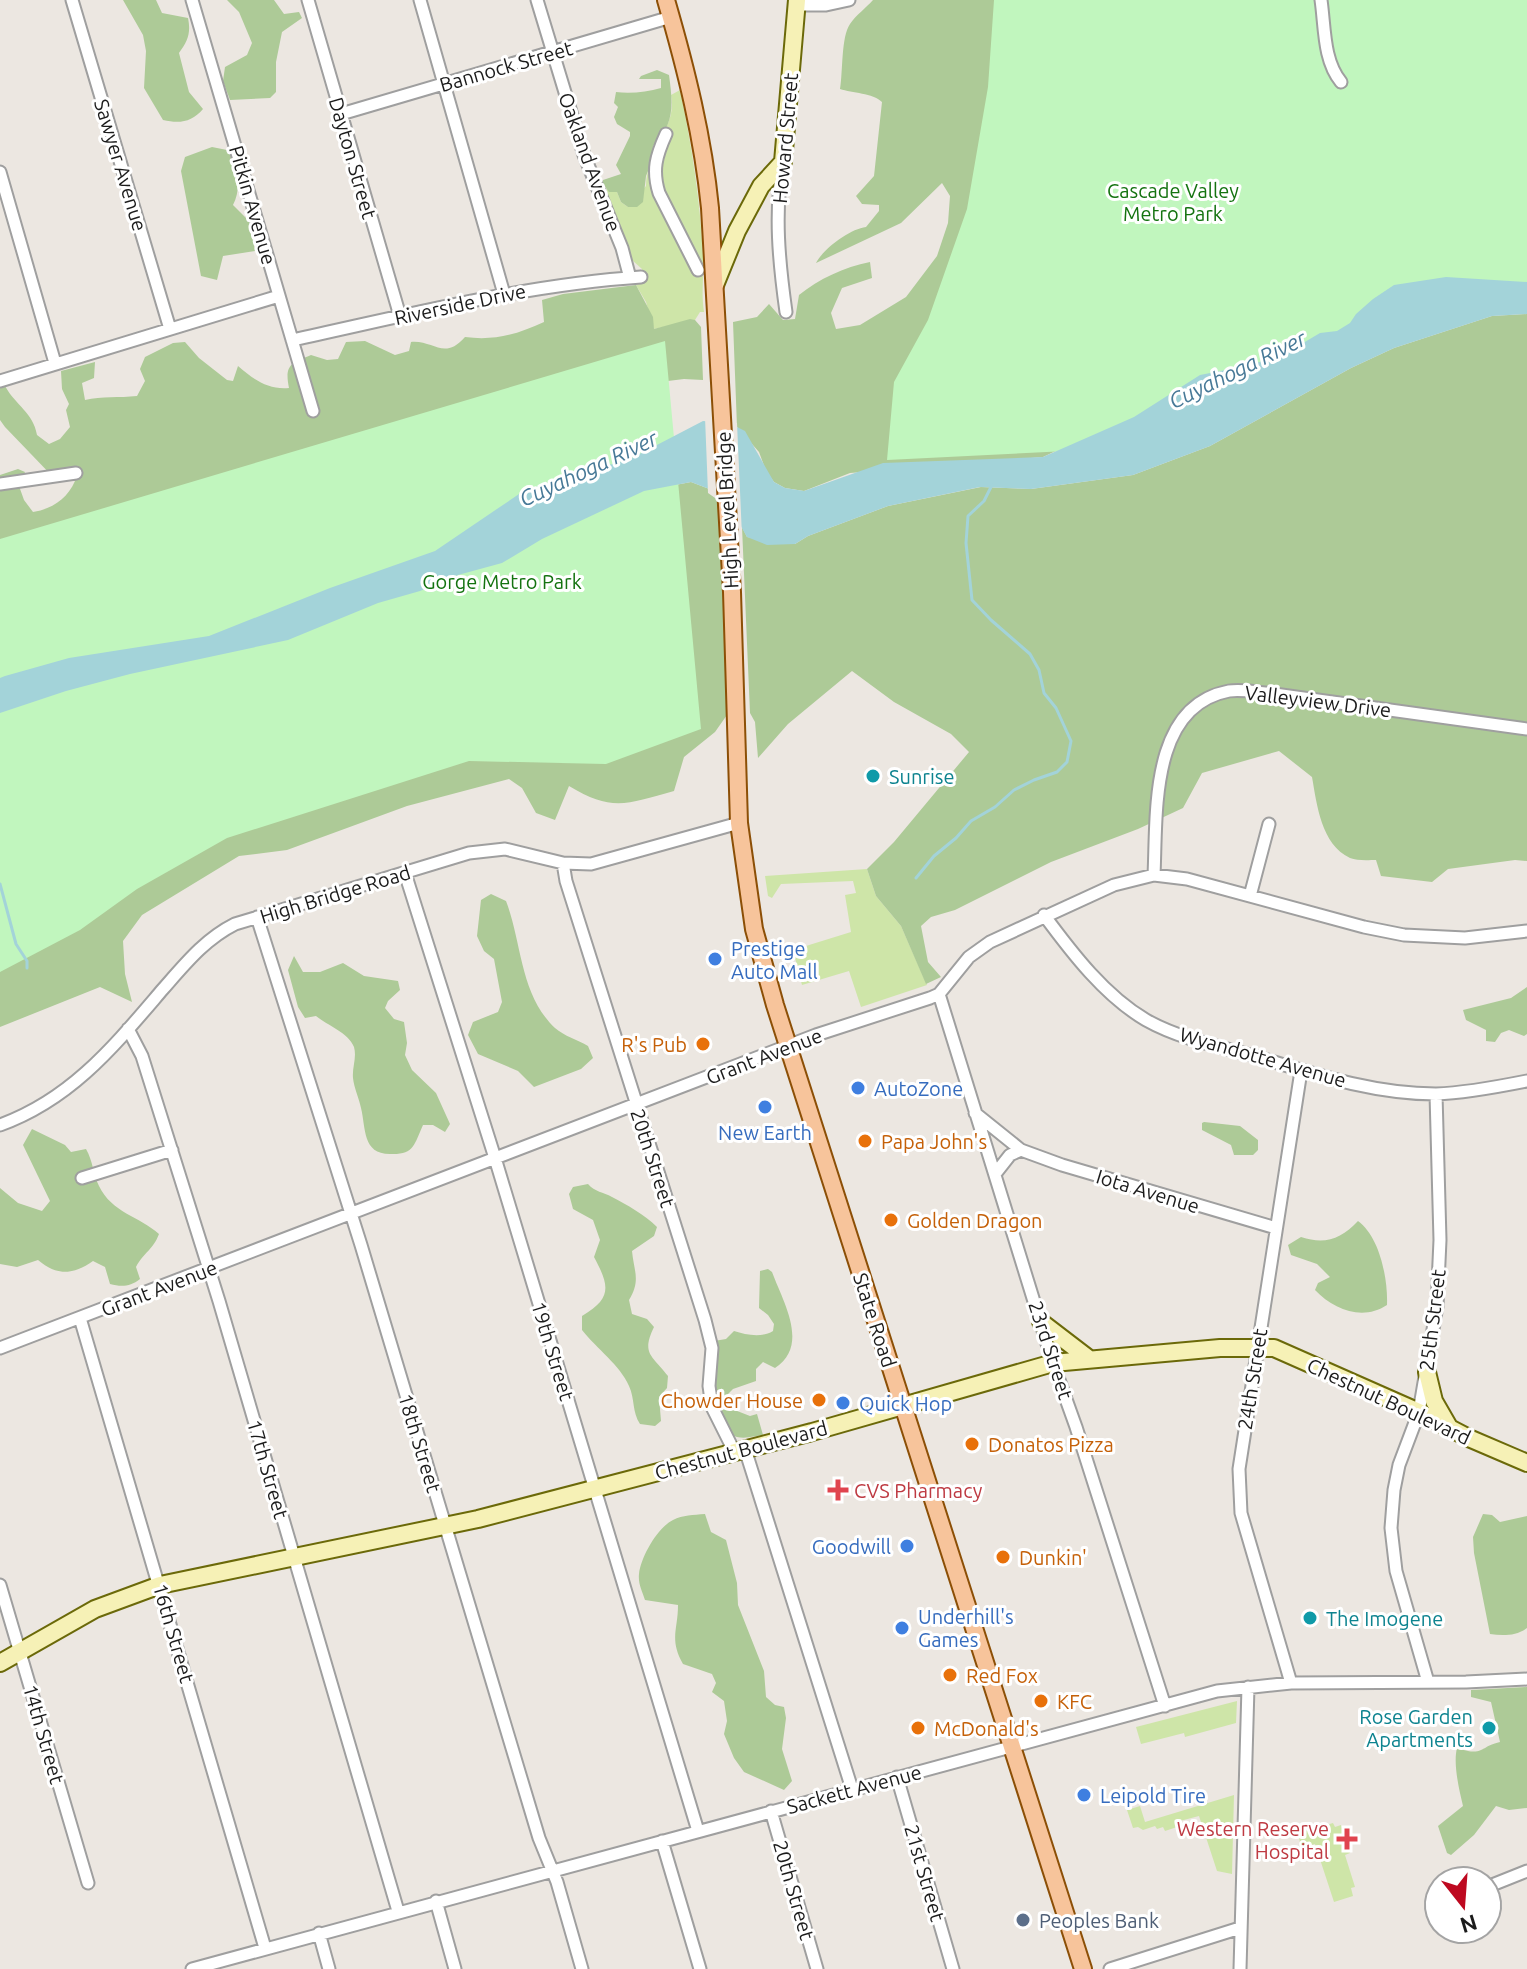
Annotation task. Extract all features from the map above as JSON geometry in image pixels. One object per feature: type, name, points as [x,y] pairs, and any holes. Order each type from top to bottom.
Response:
[{"type":"main road","name":"High Level Bridge","points":[[666,0],[705,157],[731,577],[734,705]]},
{"type":"main road","name":"State Road","points":[[734,705],[739,823],[754,929],[788,1046],[1083,1969]]},
{"type":"street","name":"Sawyer Avenue","points":[[72,0],[170,329]]},
{"type":"street","name":"Pitkin Avenue","points":[[192,0],[313,411]]},
{"type":"street","name":"Dayton Street","points":[[308,0],[400,316]]},
{"type":"street","points":[[420,0],[504,294]]},
{"type":"street","name":"Oakland Avenue","points":[[537,0],[584,155],[636,277]]},
{"type":"street","points":[[796,3],[826,5],[849,0]]},
{"type":"street","points":[[1321,0],[1329,57],[1341,82]]},
{"type":"street","name":"Howard Street","points":[[786,312],[778,212],[796,3]]},
{"type":"street","name":"Bannock Street","points":[[341,114],[671,17]]},
{"type":"street","points":[[666,134],[654,165],[655,179],[698,270]]},
{"type":"street","points":[[715,285],[737,231],[761,186],[783,162]]},
{"type":"street","points":[[0,172],[55,363]]},
{"type":"street","name":"Riverside Drive","points":[[292,340],[504,294],[636,277]]},
{"type":"street","points":[[0,381],[279,296]]},
{"type":"street","points":[[0,484],[76,473]]},
{"type":"street","name":"Valleyview Drive","points":[[1154,875],[1158,804],[1164,757],[1170,739],[1196,706],[1215,695],[1236,691],[1267,693],[1527,729]]},
{"type":"street","name":"High Bridge Road","points":[[0,1125],[64,1092],[104,1057],[211,938],[235,924],[469,853],[498,849],[520,851],[563,863],[591,864],[739,823]]},
{"type":"street","points":[[1250,896],[1269,824]]},
{"type":"street","name":"20th Street","points":[[563,863],[566,881],[711,1341],[709,1386],[712,1407],[740,1450],[852,1789]]},
{"type":"street","name":"19th Street","points":[[405,873],[495,1158],[698,1831]]},
{"type":"street","points":[[939,994],[977,950],[1044,915],[1121,882],[1154,875],[1187,879],[1358,926],[1404,935],[1465,938],[1527,931]]},
{"type":"street","name":"Wyandotte Avenue","points":[[1044,915],[1100,982],[1147,1020],[1192,1038],[1359,1085],[1436,1094],[1527,1081]]},
{"type":"street","name":"18th Street","points":[[257,917],[582,1969]]},
{"type":"street","name":"Grant Avenue","points":[[0,1348],[788,1046],[939,994]]},
{"type":"street","name":"23rd Street","points":[[939,994],[1053,1363],[1165,1706]]},
{"type":"street","name":"17th Street","points":[[128,1029],[142,1056],[209,1268],[398,1911]]},
{"type":"street","name":"24th Street","points":[[1291,1683],[1241,1510],[1240,1461],[1301,1071]]},
{"type":"street","name":"25th Street","points":[[1428,1682],[1396,1571],[1391,1528],[1399,1465],[1419,1412],[1437,1306],[1440,1261],[1436,1094]]},
{"type":"street","name":"Iota Avenue","points":[[975,1112],[1021,1150],[1276,1228]]},
{"type":"street","points":[[82,1178],[172,1150]]},
{"type":"street","points":[[995,1174],[1010,1155],[1021,1150]]},
{"type":"street","name":"16th Street","points":[[80,1318],[265,1948]]},
{"type":"street","points":[[1041,1322],[1088,1358]]},
{"type":"street","name":"Chestnut Boulevard","points":[[0,1663],[95,1609],[160,1585],[445,1527],[903,1407],[1053,1363],[1088,1358],[1256,1346],[1282,1351],[1527,1463]]},
{"type":"street","points":[[1427,1372],[1434,1401],[1450,1428]]},
{"type":"street","name":"14th Street","points":[[0,1585],[88,1883]]},
{"type":"street","name":"Sackett Avenue","points":[[198,1968],[398,1911],[1217,1691],[1291,1683],[1527,1679]]},
{"type":"street","points":[[1240,1969],[1248,1687]]},
{"type":"street","name":"21st Street","points":[[897,1777],[953,1969]]},
{"type":"street","name":"20th Street","points":[[771,1811],[817,1969]]},
{"type":"street","points":[[662,1841],[700,1969]]},
{"type":"street","points":[[1503,1881],[1527,1871]]},
{"type":"street","points":[[436,1901],[455,1969]]},
{"type":"street","points":[[1110,1969],[1240,1928]]},
{"type":"street","points":[[319,1933],[329,1969]]},
{"type":"green space","points":[[123,0],[156,0],[162,13],[188,18],[188,37],[179,53],[189,92],[203,109],[194,117],[180,122],[163,120],[144,88],[146,51],[143,35]]},
{"type":"green space","points":[[227,0],[274,0],[284,14],[299,12],[302,18],[282,32],[276,62],[276,92],[270,98],[230,100],[223,81],[225,67],[247,55],[252,43],[239,12]]},
{"type":"green space","name":"Cascade Valley Metro Park","points":[[873,0],[1527,0],[1102,429],[1043,457],[850,473],[804,491],[785,488],[774,482],[759,452],[737,427],[733,322],[757,317],[769,304],[783,320],[795,319],[799,295],[832,274],[870,262],[872,278],[842,288],[831,313],[836,329],[860,325],[906,297],[937,256],[948,223],[950,196],[942,183],[901,223],[816,263],[838,240],[866,227],[879,211],[879,205],[862,204],[856,196],[874,176],[882,102],[868,95],[840,89],[847,30]]},
{"type":"green space","name":"Cascade Valley Metro Park","points":[[994,0],[1527,0],[1527,296],[1400,293],[1191,428],[1128,448],[887,460],[894,382],[928,320],[967,209],[988,87]]},
{"type":"green space","points":[[657,70],[669,75],[671,113],[653,146],[643,202],[637,207],[628,207],[621,202],[617,192],[609,192],[602,183],[621,174],[616,165],[630,136],[630,132],[617,124],[614,117],[618,107],[614,103],[616,92],[661,88],[661,79],[639,79]]},
{"type":"green space","points":[[680,90],[700,214],[704,312],[700,312],[695,320],[654,329],[646,302],[636,285],[642,283],[642,269],[632,260],[603,189],[617,192],[621,202],[628,207],[646,186],[653,146],[662,135],[670,116],[671,95]]},
{"type":"green space","points":[[212,147],[227,150],[234,163],[238,184],[233,205],[249,221],[255,251],[223,256],[217,280],[201,276],[181,171],[185,157]]},
{"type":"green space","points":[[636,285],[653,317],[654,329],[690,319],[701,327],[703,380],[684,379],[603,389],[0,576],[0,475],[18,469],[25,472],[19,486],[33,512],[58,502],[75,481],[55,479],[5,427],[0,420],[0,387],[5,386],[32,420],[37,435],[49,444],[60,439],[70,427],[66,410],[69,404],[62,389],[61,371],[95,362],[94,378],[82,383],[85,400],[137,396],[145,381],[140,369],[145,357],[173,343],[185,342],[199,358],[227,380],[233,381],[238,366],[261,383],[289,388],[289,369],[294,363],[311,355],[327,360],[338,359],[346,342],[365,341],[395,355],[409,351],[411,342],[451,348],[465,337],[506,336],[544,322],[542,300],[563,294]]},
{"type":"green space","points":[[1527,314],[1527,861],[1448,869],[1432,882],[1381,876],[1376,860],[1350,858],[1340,852],[1322,823],[1312,777],[1279,751],[1202,773],[1183,808],[1051,862],[955,910],[931,917],[921,926],[928,962],[941,977],[926,984],[901,926],[876,896],[867,869],[894,842],[969,752],[951,734],[894,702],[852,671],[788,724],[758,758],[755,722],[750,713],[742,527],[747,537],[795,544],[808,536],[888,506],[981,487],[1031,489],[1133,475],[1210,446],[1351,368],[1394,348],[1492,316]]},
{"type":"green space","name":"Gorge Metro Park","points":[[665,341],[701,729],[606,764],[469,761],[227,838],[137,889],[80,930],[0,972],[0,539]]},
{"type":"green space","points":[[691,482],[712,490],[728,503],[734,705],[715,732],[684,757],[674,791],[620,803],[597,800],[569,786],[555,820],[536,813],[522,788],[509,779],[407,806],[287,850],[239,856],[142,915],[123,941],[125,974],[132,1002],[100,987],[0,1027],[0,713],[644,491]]},
{"type":"green space","points":[[867,869],[876,896],[901,926],[927,985],[861,1007],[849,971],[802,985],[793,950],[851,932],[845,895],[856,893],[853,881],[781,884],[772,898],[768,896],[765,876]]},
{"type":"green space","points":[[491,894],[506,901],[528,984],[544,1015],[559,1031],[588,1046],[593,1058],[581,1069],[534,1087],[518,1071],[478,1054],[468,1035],[473,1022],[498,1012],[502,1002],[494,959],[484,951],[477,936],[481,900]]},
{"type":"green space","points":[[294,956],[303,972],[320,972],[343,963],[364,976],[398,981],[400,990],[385,1008],[394,1019],[404,1022],[405,1055],[412,1070],[436,1093],[450,1124],[445,1132],[433,1125],[423,1125],[409,1151],[390,1154],[374,1150],[367,1138],[354,1082],[354,1047],[343,1033],[316,1016],[305,1018],[298,1007],[288,970]]},
{"type":"green space","points":[[1527,987],[1527,1034],[1524,1036],[1509,1030],[1501,1033],[1495,1042],[1486,1041],[1486,1030],[1466,1020],[1463,1010],[1511,998]]},
{"type":"green space","points":[[1204,1122],[1240,1126],[1258,1140],[1258,1150],[1253,1155],[1234,1155],[1231,1145],[1202,1130]]},
{"type":"green space","points":[[32,1129],[65,1145],[71,1152],[86,1149],[104,1195],[118,1208],[159,1234],[136,1267],[140,1279],[136,1282],[125,1286],[110,1284],[105,1267],[93,1261],[65,1272],[52,1269],[38,1260],[17,1267],[0,1264],[0,1188],[18,1203],[42,1211],[50,1201],[23,1145]]},
{"type":"green space","points":[[588,1184],[635,1210],[657,1227],[654,1236],[632,1251],[636,1281],[629,1300],[632,1314],[647,1319],[654,1327],[648,1349],[668,1376],[667,1388],[659,1397],[661,1421],[655,1426],[640,1424],[625,1378],[582,1330],[582,1316],[599,1303],[605,1290],[603,1276],[594,1257],[600,1240],[593,1220],[573,1209],[569,1194],[573,1187]]},
{"type":"green space","points":[[1358,1221],[1372,1237],[1381,1259],[1387,1305],[1359,1313],[1340,1308],[1315,1290],[1318,1283],[1330,1277],[1317,1264],[1291,1255],[1288,1245],[1301,1237],[1332,1239]]},
{"type":"green space","points":[[768,1269],[787,1309],[791,1323],[791,1348],[775,1368],[763,1362],[756,1369],[756,1381],[733,1389],[728,1394],[732,1409],[750,1416],[757,1414],[763,1435],[737,1437],[727,1431],[717,1409],[714,1341],[726,1339],[734,1331],[759,1335],[773,1331],[774,1324],[759,1308],[760,1271]]},
{"type":"green space","points":[[705,1514],[711,1532],[726,1540],[737,1583],[738,1605],[764,1671],[766,1697],[775,1705],[784,1707],[786,1718],[782,1749],[792,1781],[784,1790],[744,1772],[734,1758],[724,1734],[727,1721],[724,1701],[712,1692],[716,1683],[712,1674],[683,1664],[679,1655],[675,1641],[678,1605],[645,1600],[640,1587],[639,1574],[643,1560],[661,1529],[677,1518]]},
{"type":"green space","points":[[1483,1514],[1492,1515],[1500,1522],[1527,1516],[1527,1628],[1514,1634],[1490,1634],[1473,1537]]},
{"type":"green space","points":[[1527,1687],[1527,1808],[1509,1810],[1496,1806],[1474,1835],[1451,1855],[1447,1853],[1438,1826],[1463,1806],[1456,1769],[1457,1748],[1477,1751],[1500,1742],[1491,1702],[1471,1697],[1471,1690]]},
{"type":"green space","points":[[1237,1701],[1236,1723],[1185,1737],[1184,1733],[1141,1744],[1136,1727]]},
{"type":"green space","points":[[1234,1795],[1232,1874],[1217,1871],[1199,1816],[1176,1822],[1177,1827],[1165,1831],[1163,1827],[1157,1829],[1155,1826],[1143,1830],[1133,1828],[1127,1810],[1140,1806],[1145,1822]]},
{"type":"green space","points":[[1333,1823],[1335,1827],[1341,1825],[1350,1853],[1345,1855],[1355,1887],[1351,1888],[1353,1896],[1334,1902],[1315,1844],[1301,1848],[1298,1832],[1310,1830],[1311,1834],[1318,1832],[1316,1828]]},
{"type":"water","name":"Cuyahoga River","points":[[1446,277],[1527,282],[1527,314],[1492,316],[1394,348],[1351,368],[1210,446],[1133,475],[1031,489],[980,487],[888,506],[808,536],[795,544],[767,545],[747,537],[728,503],[712,490],[691,482],[644,491],[542,539],[502,563],[378,603],[288,640],[130,674],[0,713],[0,678],[69,658],[209,636],[435,551],[522,492],[630,459],[703,421],[729,423],[745,431],[774,482],[785,488],[804,491],[883,463],[1043,457],[1134,417],[1200,375],[1251,365],[1288,352],[1320,333],[1337,331],[1394,285]]},
{"type":"pier","points":[[705,417],[737,423],[742,536],[725,505],[708,493]]},
{"type":"waterway","points":[[916,878],[971,821],[995,807],[1014,790],[1057,772],[1067,762],[1071,741],[1056,708],[1044,693],[1039,670],[1030,654],[972,600],[966,543],[968,516],[984,501],[992,485]]},
{"type":"waterway","points":[[0,884],[16,944],[27,961],[27,968]]},
{"type":"place","name":"Sunrise","points":[[873,776]]},
{"type":"place","name":"Prestige Auto Mall","points":[[715,959]]},
{"type":"place","name":"R's Pub","points":[[703,1044]]},
{"type":"place","name":"AutoZone","points":[[858,1088]]},
{"type":"place","name":"New Earth","points":[[765,1107]]},
{"type":"place","name":"Papa John's","points":[[865,1141]]},
{"type":"place","name":"Golden Dragon","points":[[891,1220]]},
{"type":"place","name":"Chowder House","points":[[819,1400]]},
{"type":"place","name":"Quick Hop","points":[[843,1403]]},
{"type":"place","name":"Donatos Pizza","points":[[972,1444]]},
{"type":"place","name":"CVS Pharmacy","points":[[838,1490]]},
{"type":"place","name":"Goodwill","points":[[907,1546]]},
{"type":"place","name":"Dunkin'","points":[[1003,1557]]},
{"type":"place","name":"The Imogene","points":[[1310,1618]]},
{"type":"place","name":"Underhill's Games","points":[[902,1628]]},
{"type":"place","name":"Red Fox","points":[[950,1675]]},
{"type":"place","name":"KFC","points":[[1041,1701]]},
{"type":"place","name":"McDonald's","points":[[918,1728]]},
{"type":"place","name":"Rose Garden Apartments","points":[[1489,1728]]},
{"type":"place","name":"Leipold Tire","points":[[1084,1795]]},
{"type":"place","name":"Western Reserve Hospital","points":[[1347,1839]]},
{"type":"place","name":"Peoples Bank","points":[[1023,1920]]}]
